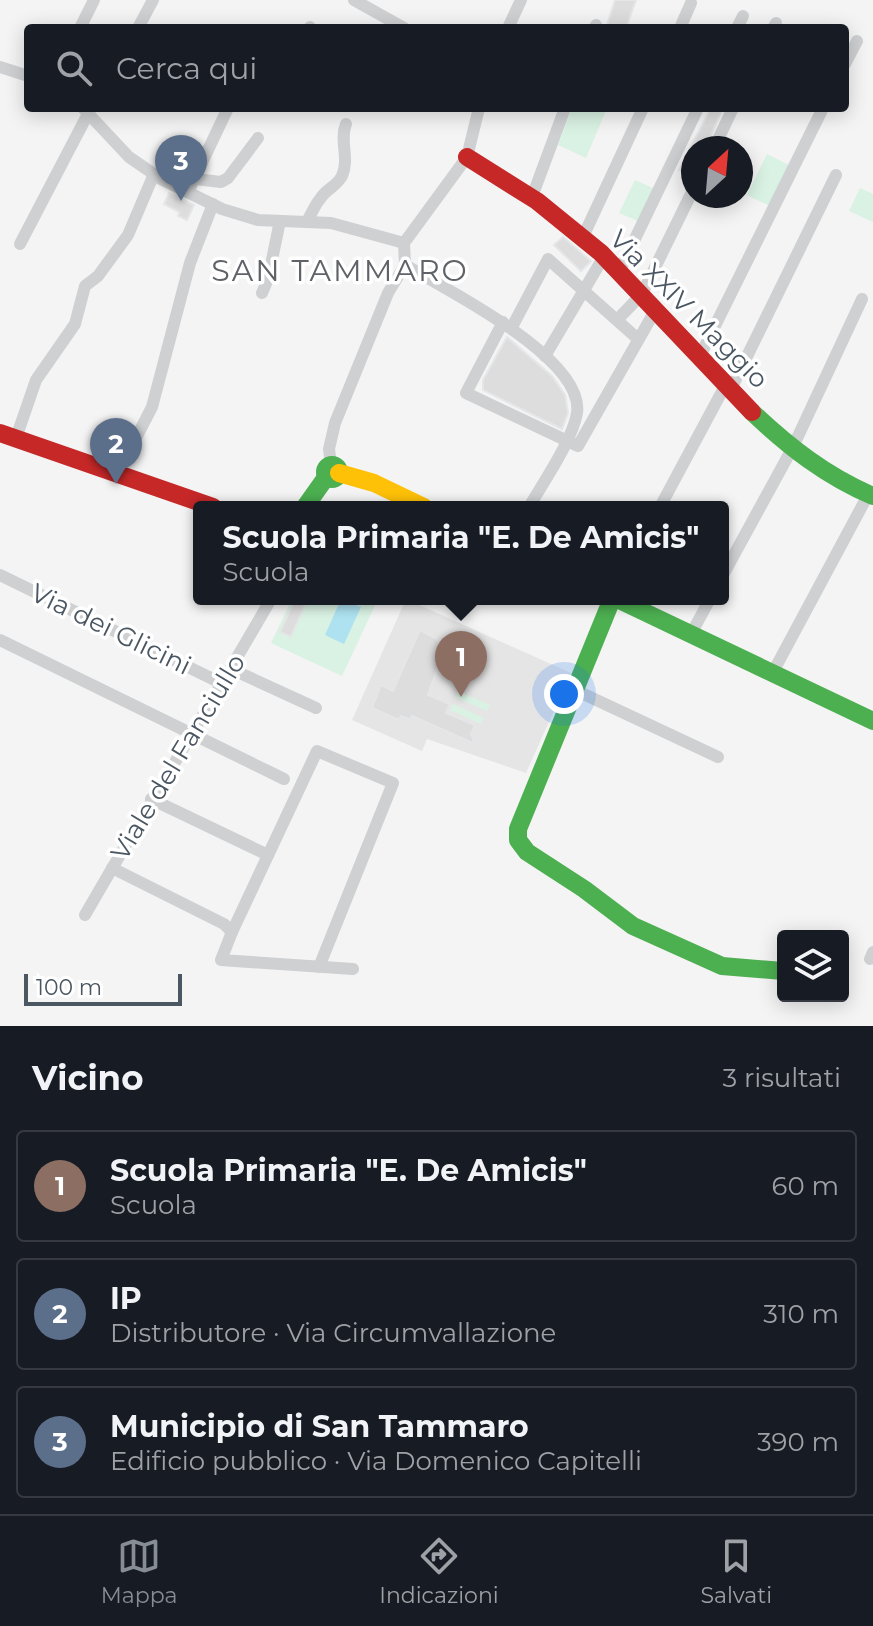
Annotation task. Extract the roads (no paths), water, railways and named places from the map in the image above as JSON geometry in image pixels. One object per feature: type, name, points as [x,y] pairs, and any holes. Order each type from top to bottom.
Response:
[{"type":"street","points":[[82,24],[94,0]]},
{"type":"street","points":[[140,24],[153,0]]},
{"type":"street","points":[[354,0],[397,24]]},
{"type":"street","points":[[509,24],[515,2]]},
{"type":"street","points":[[682,24],[691,3]]},
{"type":"street","points":[[849,56],[857,41]]},
{"type":"street","points":[[0,67],[24,75]]},
{"type":"street","points":[[20,244],[86,112]]},
{"type":"street","points":[[90,112],[129,157],[154,174],[213,204],[258,220],[331,223],[404,243]]},
{"type":"street","points":[[188,192],[226,112]]},
{"type":"street","points":[[311,501],[332,471],[329,449],[335,423],[388,293],[405,265],[404,243],[467,157],[478,112]]},
{"type":"street","points":[[532,197],[564,112]]},
{"type":"street","points":[[582,239],[641,112]]},
{"type":"street","points":[[619,272],[696,112]]},
{"type":"street","points":[[720,136],[731,112]]},
{"type":"street","points":[[700,356],[821,112]]},
{"type":"street","points":[[307,222],[318,200],[332,190],[342,177],[346,164],[342,132],[346,124]]},
{"type":"street","points":[[195,179],[221,182],[228,178],[258,138]]},
{"type":"street","name":"Via XXIV Maggio","points":[[467,157],[532,197],[582,239],[642,294],[728,386],[793,447],[823,471],[870,496]]},
{"type":"street","points":[[154,174],[128,235],[98,276],[85,286],[75,324],[36,380],[8,436],[196,501]]},
{"type":"street","points":[[663,501],[728,386],[836,175]]},
{"type":"street","points":[[137,436],[152,407],[190,263],[213,204]]},
{"type":"street","points":[[617,320],[642,294],[684,208]]},
{"type":"street","points":[[262,293],[268,279],[280,221]]},
{"type":"street","points":[[545,356],[603,258]]},
{"type":"street","points":[[638,339],[548,259],[466,393],[578,446],[656,309]]},
{"type":"street","points":[[405,265],[508,325],[545,356],[574,389],[578,402],[577,416],[532,501]]},
{"type":"street","points":[[729,564],[793,447],[862,299]]},
{"type":"street","points":[[332,471],[374,483],[412,501]]},
{"type":"street","points":[[772,674],[870,496]]},
{"type":"street","name":"Via dei Glicini","points":[[0,575],[223,684]]},
{"type":"street","name":"Viale del Fanciullo","points":[[85,915],[268,605]]},
{"type":"street","points":[[611,605],[518,829],[518,840],[527,852],[633,926],[722,966],[777,971]]},
{"type":"street","points":[[627,605],[873,721]]},
{"type":"street","points":[[691,634],[707,605]]},
{"type":"street","points":[[0,640],[284,779]]},
{"type":"street","points":[[231,669],[316,708]]},
{"type":"street","points":[[575,690],[718,757]]},
{"type":"street","points":[[319,967],[393,783],[317,751],[221,960],[319,967],[353,969]]},
{"type":"street","points":[[151,799],[268,855]]},
{"type":"street","points":[[112,868],[224,924],[232,932]]},
{"type":"water","points":[[338,605],[361,607],[344,644],[325,635]]},
{"type":"place","name":"Municipio di San Tammaro","points":[[181,201]]},
{"type":"place","name":"IP","points":[[116,484]]},
{"type":"place","name":"Scuola Primaria \"E. De Amicis\"","points":[[461,697]]},
{"type":"district","name":"SAN TAMMARO","points":[[340,270]]}]
